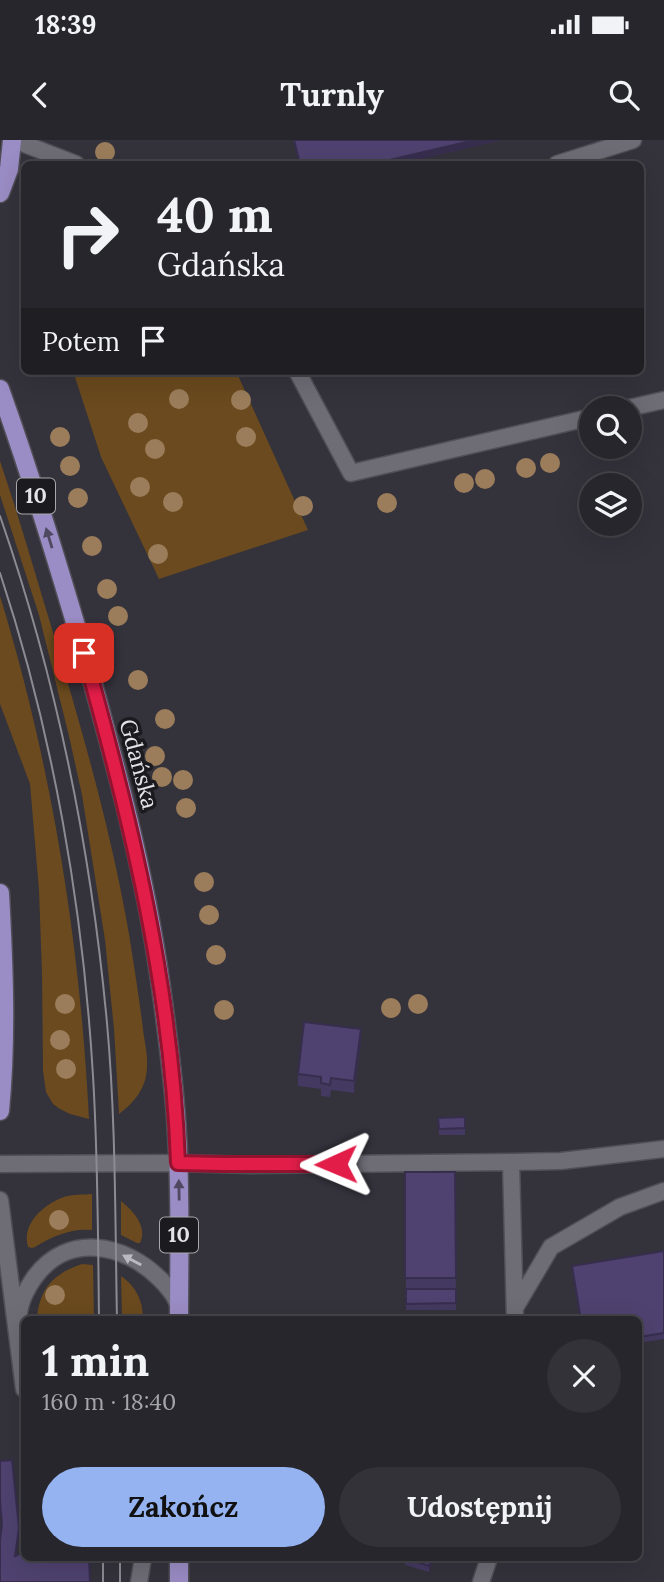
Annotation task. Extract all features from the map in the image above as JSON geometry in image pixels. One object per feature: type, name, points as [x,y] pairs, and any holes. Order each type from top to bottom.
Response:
[{"type":"main road","points":[[0,193],[9,169],[13,140]]},
{"type":"main road","name":"Gdańska","points":[[0,389],[70,603],[129,821],[153,934],[175,1105],[179,1315]]},
{"type":"main road","points":[[0,893],[5,975],[4,1069],[0,1111]]},
{"type":"main road","points":[[178,1582],[179,1561]]},
{"type":"lane","points":[[13,140],[68,161]]},
{"type":"lane","points":[[566,161],[633,140]]},
{"type":"lane","points":[[299,375],[351,473],[579,420]]},
{"type":"lane","points":[[642,405],[664,400]]},
{"type":"lane","points":[[0,999],[5,975]]},
{"type":"lane","points":[[0,1164],[250,1165],[561,1161],[664,1149]]},
{"type":"lane","points":[[511,1162],[515,1314]]},
{"type":"lane","points":[[515,1314],[551,1247],[620,1208],[664,1191]]},
{"type":"lane","points":[[0,1200],[21,1362]]},
{"type":"lane","points":[[18,1334],[18,1312],[22,1298],[38,1272],[62,1254],[81,1248],[108,1249],[148,1268],[165,1284],[179,1315]]},
{"type":"lane","points":[[139,1582],[142,1561]]},
{"type":"lane","points":[[481,1582],[488,1561]]},
{"type":"shaded area","points":[[74,375],[238,375],[308,530],[159,579],[101,457]]},
{"type":"shaded area","points":[[0,461],[85,742],[114,857],[129,934],[147,1066],[145,1081],[139,1093],[119,1114],[105,940],[82,795],[39,615],[0,495]]},
{"type":"shaded area","points":[[0,596],[35,725],[61,855],[79,987],[89,1119],[60,1109],[53,1104],[46,1092],[43,1071],[39,890],[30,784],[0,704]]},
{"type":"shaded area","points":[[92,1194],[92,1230],[70,1232],[55,1236],[35,1247],[28,1247],[28,1230],[42,1210],[64,1197]]},
{"type":"shaded area","points":[[121,1201],[141,1225],[140,1243],[121,1235]]},
{"type":"shaded area","points":[[82,1264],[93,1265],[94,1316],[37,1316],[41,1299],[50,1284],[56,1277]]},
{"type":"shaded area","points":[[121,1276],[138,1294],[143,1316],[122,1316]]},
{"type":"building","points":[[294,140],[475,140],[385,161],[299,161]]},
{"type":"building","points":[[304,1022],[361,1029],[354,1081],[331,1078],[330,1085],[321,1083],[321,1077],[298,1074]]},
{"type":"building","points":[[465,1117],[465,1128],[439,1129],[438,1118]]},
{"type":"building","points":[[405,1172],[455,1172],[456,1278],[405,1278]]},
{"type":"building","points":[[664,1251],[664,1333],[642,1337],[642,1316],[580,1316],[572,1266]]},
{"type":"building","points":[[406,1289],[456,1289],[456,1303],[406,1304]]},
{"type":"building","points":[[12,1460],[19,1528],[15,1556],[21,1553],[21,1561],[89,1561],[90,1582],[0,1582],[0,1461]]},
{"type":"building","points":[[414,1561],[431,1561],[429,1566]]},
{"type":"tram line","points":[[0,516],[39,640],[55,703],[92,894],[110,1060],[117,1316]]},
{"type":"tram line","points":[[0,573],[19,634],[50,758],[63,821],[82,949],[95,1106],[99,1316]]},
{"type":"tram line","points":[[103,1561],[103,1582]]},
{"type":"tram line","points":[[120,1561],[120,1582]]},
{"type":"route","points":[[84,653],[124,799],[153,934],[170,1059],[178,1163],[336,1164]]}]
